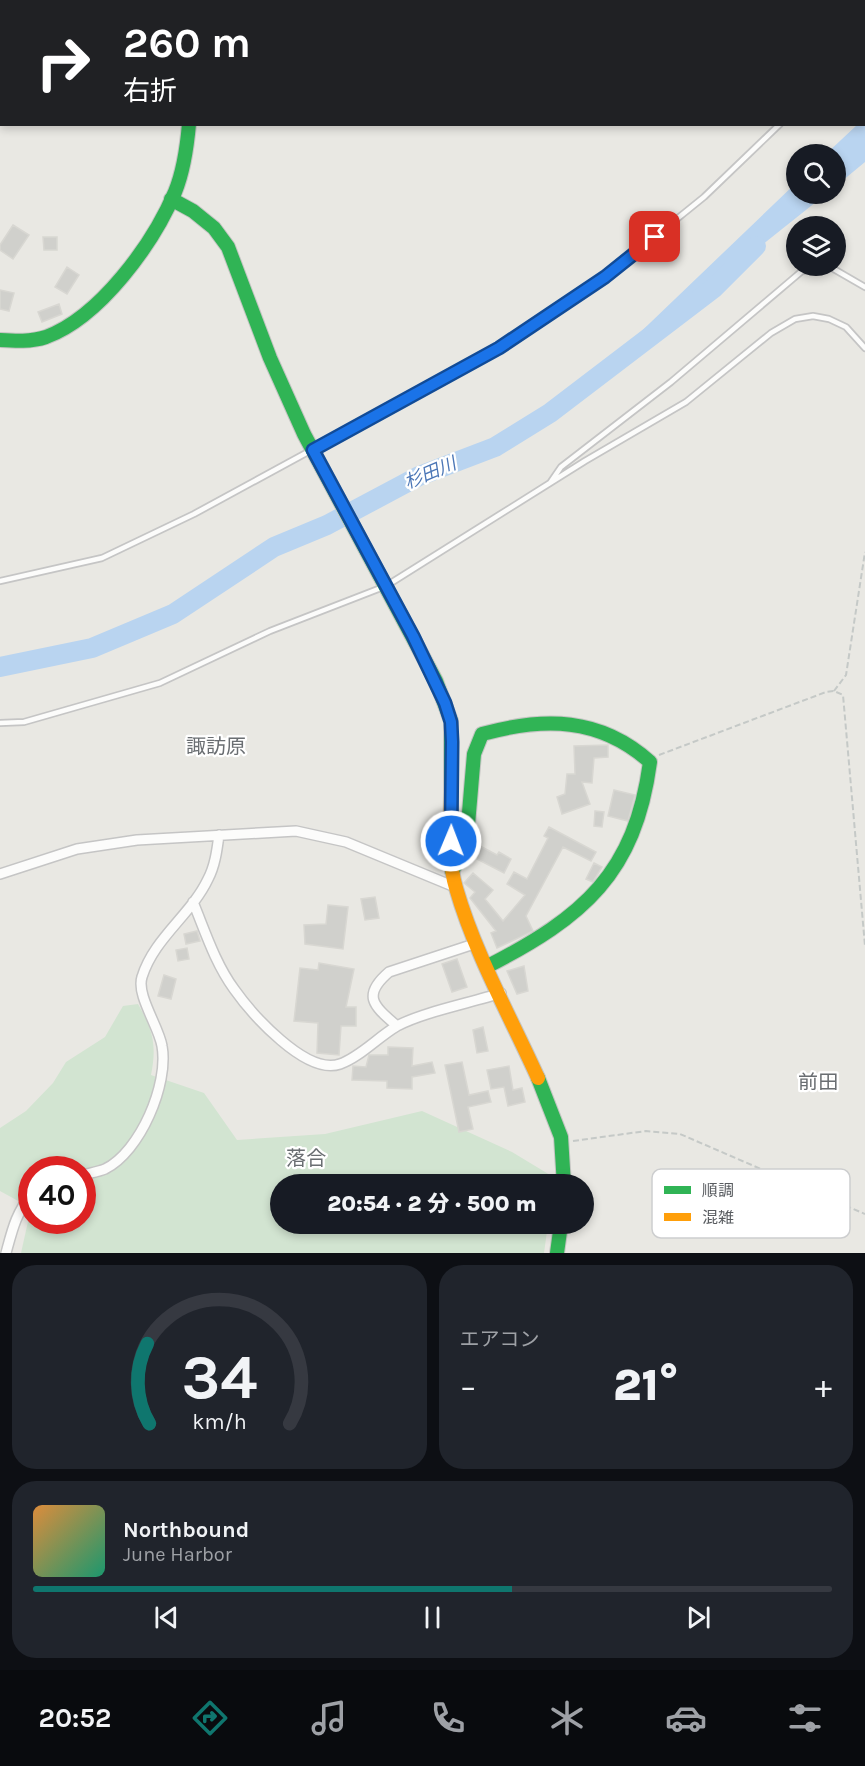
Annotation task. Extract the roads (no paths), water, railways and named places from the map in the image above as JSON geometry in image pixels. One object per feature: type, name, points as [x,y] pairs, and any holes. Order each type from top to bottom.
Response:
[{"type":"street","points":[[0,340],[22,342],[46,337],[66,328],[115,284],[148,238],[171,200],[183,165],[189,126]]},
{"type":"street","points":[[171,200],[193,211],[214,228],[228,246],[270,358],[316,454],[436,681],[451,722],[452,871],[455,887],[477,943],[544,1088],[562,1142],[563,1174]]},
{"type":"street","points":[[452,871],[466,848],[474,754],[482,734],[503,727],[549,723],[595,729],[627,743],[650,762],[642,813],[632,838],[587,903],[536,941],[488,966]]},
{"type":"street","points":[[0,874],[77,849],[137,840],[296,831],[346,842],[455,887]]},
{"type":"street","points":[[96,1170],[105,1168],[124,1155],[147,1122],[160,1084],[163,1047],[141,991],[141,980],[150,957],[208,879],[219,835]]},
{"type":"street","points":[[193,902],[214,954],[233,988],[257,1017],[310,1062],[326,1066],[340,1064],[397,1026],[501,993]]},
{"type":"street","points":[[397,1026],[374,1002],[372,993],[378,982],[389,972],[477,943]]},
{"type":"street","points":[[6,1253],[18,1214]]},
{"type":"street","points":[[557,1253],[560,1234]]},
{"type":"lane","points":[[0,581],[102,558],[316,454],[499,348],[605,277],[704,197],[778,126]]},
{"type":"lane","points":[[548,485],[561,467],[671,382],[801,271],[832,268],[865,287]]},
{"type":"lane","points":[[0,723],[24,722],[160,683],[270,631],[386,586],[686,402],[771,333],[795,319],[813,316],[829,319],[846,327],[865,348]]},
{"type":"water","points":[[856,126],[865,126],[865,162],[846,178],[846,144],[837,144]]},
{"type":"water","points":[[786,193],[786,204],[813,204],[798,216],[786,216],[786,226],[578,392]]},
{"type":"waterway","name":"杉田川","points":[[0,667],[92,648],[173,614],[274,547],[327,525],[419,476],[495,447],[550,413],[714,288],[756,246]]},
{"type":"district","name":"諏訪原","points":[[216,746]]},
{"type":"district","name":"前田","points":[[818,1082]]},
{"type":"district","name":"落合","points":[[306,1158]]}]
